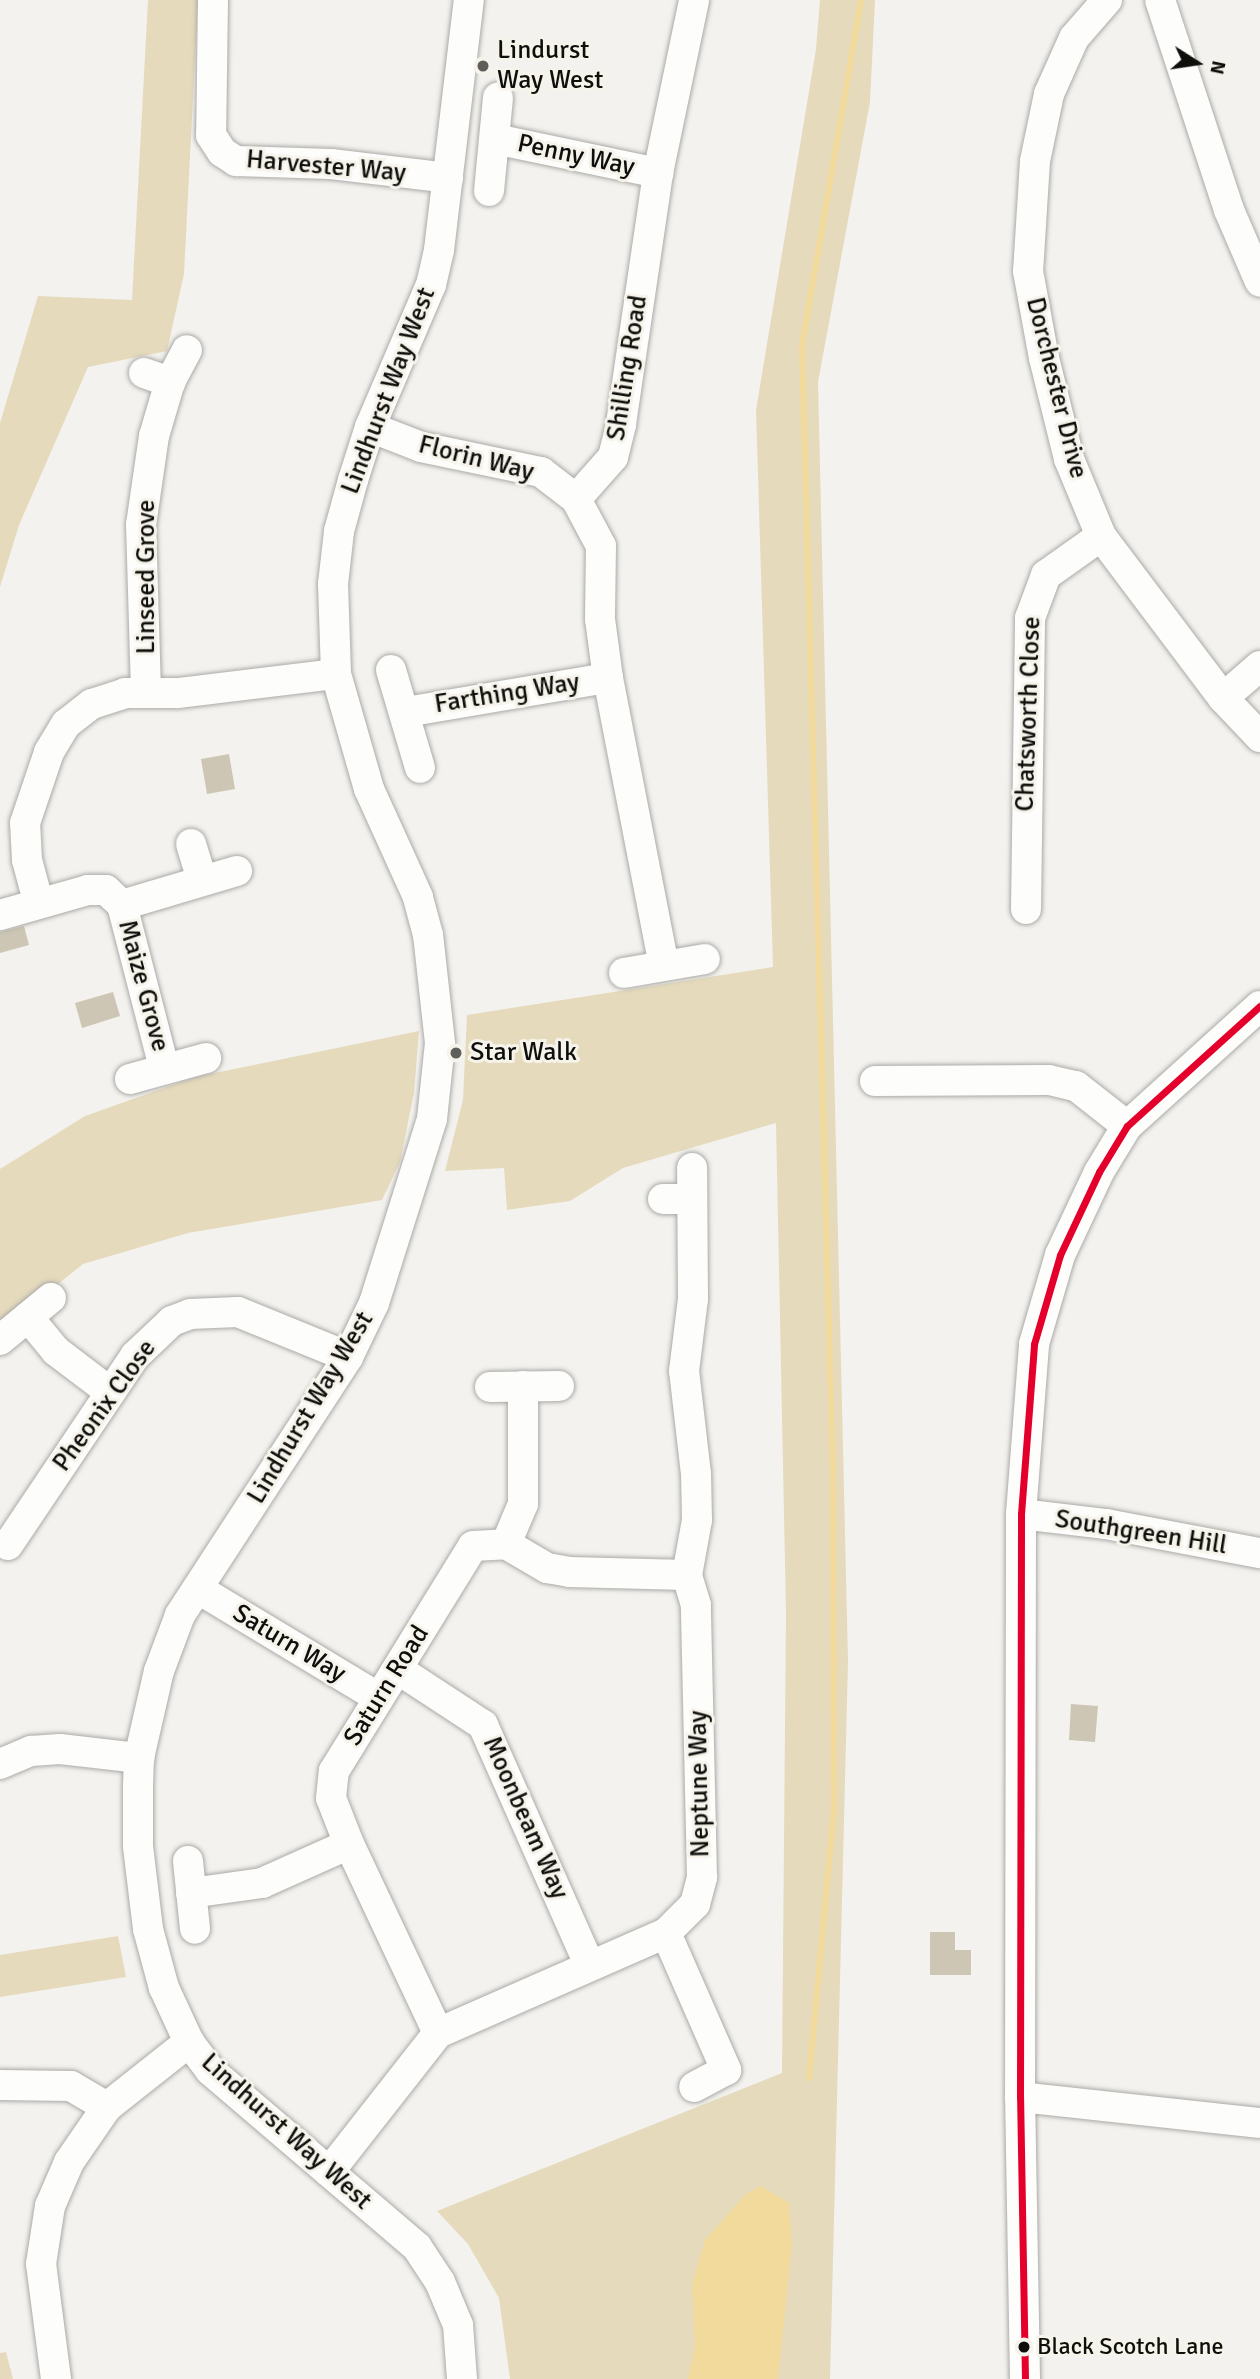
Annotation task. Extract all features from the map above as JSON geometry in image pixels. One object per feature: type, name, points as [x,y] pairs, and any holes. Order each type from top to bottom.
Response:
[{"type":"street","name":"Harvester Way","points":[[213,0],[211,135],[222,152],[236,161],[331,164],[448,178]]},
{"type":"street","name":"Lindhurst Way West","points":[[462,2379],[458,2325],[417,2247],[210,2070],[189,2042],[164,1988],[148,1929],[138,1846],[139,1758],[163,1660],[180,1615],[200,1590],[348,1357],[374,1304],[423,1154],[440,1043],[433,966],[418,897],[369,789],[336,674],[333,584],[339,531],[370,427],[430,285],[448,178],[469,0]]},
{"type":"street","name":"Shilling Road","points":[[576,499],[613,457],[621,424],[658,173],[694,0]]},
{"type":"street","points":[[1160,0],[1229,210],[1260,282]]},
{"type":"street","name":"Dorchester Drive","points":[[1099,2],[1074,38],[1049,94],[1035,161],[1028,271],[1069,459],[1101,536],[1223,698],[1260,737]]},
{"type":"street","name":"Penny Way","points":[[489,191],[498,97]]},
{"type":"street","name":"Penny Way","points":[[495,139],[658,173]]},
{"type":"street","name":"Linseed Grove","points":[[146,692],[141,525],[154,436],[157,378],[187,350]]},
{"type":"street","name":"Florin Way","points":[[370,427],[421,447],[541,472],[576,499]]},
{"type":"street","points":[[576,499],[601,546],[600,619],[608,678],[664,966]]},
{"type":"street","name":"Chatsworth Close","points":[[1033,891],[1026,723],[1032,609],[1046,575],[1101,536]]},
{"type":"street","points":[[1223,698],[1260,666]]},
{"type":"street","points":[[391,670],[406,712],[420,768]]},
{"type":"street","points":[[38,901],[26,860],[25,823],[49,752],[66,724],[92,704],[146,692],[178,693],[336,674]]},
{"type":"street","name":"Farthing Way","points":[[406,712],[608,678]]},
{"type":"street","points":[[191,844],[202,879]]},
{"type":"street","points":[[0,915],[38,901],[106,890],[122,905],[202,879],[237,871]]},
{"type":"street","name":"Maize Grove","points":[[122,905],[164,1067]]},
{"type":"street","points":[[624,973],[705,959]]},
{"type":"street","points":[[1025,2379],[1020,2097],[1021,1514],[1034,1344],[1045,1301],[1065,1243],[1127,1126],[1260,1006]]},
{"type":"street","name":"Maize Grove","points":[[130,1079],[164,1067],[206,1058]]},
{"type":"street","points":[[875,1081],[1049,1080],[1076,1086],[1127,1126]]},
{"type":"street","name":"Neptune Way","points":[[329,2172],[438,2033],[589,1964],[666,1933],[695,1904],[702,1877],[696,1605],[687,1575],[697,1520],[696,1474],[684,1402],[693,1299],[677,1199],[692,1168]]},
{"type":"street","points":[[0,1340],[51,1298]]},
{"type":"street","name":"Pheonix Close","points":[[8,1545],[110,1392],[152,1335],[190,1314],[239,1312],[348,1357]]},
{"type":"street","points":[[28,1317],[56,1351],[110,1392]]},
{"type":"street","points":[[523,1386],[523,1504],[506,1544],[547,1568],[569,1572],[687,1575]]},
{"type":"street","points":[[490,1387],[559,1386]]},
{"type":"street","name":"Southgreen Hill","points":[[1021,1514],[1106,1524],[1260,1552]]},
{"type":"street","name":"Saturn Road","points":[[438,2033],[349,1844],[330,1786],[334,1771],[399,1670],[473,1546],[506,1544]]},
{"type":"street","name":"Saturn Way","points":[[200,1590],[379,1698]]},
{"type":"street","name":"Moonbeam Way","points":[[399,1670],[483,1725],[589,1964]]},
{"type":"street","points":[[0,1764],[31,1751],[60,1749],[139,1758]]},
{"type":"street","points":[[191,1894],[262,1884],[349,1844]]},
{"type":"street","points":[[188,1861],[195,1929]]},
{"type":"street","points":[[666,1933],[726,2070],[694,2087]]},
{"type":"street","points":[[56,2379],[41,2264],[50,2206],[69,2162],[107,2107],[189,2042]]},
{"type":"street","points":[[0,2085],[71,2086],[107,2107]]},
{"type":"street","points":[[1020,2097],[1260,2123]]},
{"type":"shaded area","points":[[148,0],[198,0],[184,274],[167,351],[88,367],[19,525],[0,587],[0,423],[38,296],[132,300]]},
{"type":"shaded area","points":[[820,0],[875,0],[870,102],[818,382],[848,1661],[830,2379],[510,2379],[499,2298],[468,2244],[437,2211],[782,2073],[786,1612],[776,1123],[623,1168],[570,1201],[507,1210],[504,1168],[445,1171],[463,1100],[467,1015],[773,967],[756,410],[816,49]]},
{"type":"shaded area","points":[[419,1031],[414,1093],[400,1162],[382,1200],[188,1233],[83,1264],[0,1331],[0,1169],[85,1116],[195,1077]]},
{"type":"shaded area","points":[[118,1936],[126,1977],[0,1997],[0,1955]]},
{"type":"shaded area","points":[[761,2186],[789,2203],[792,2244],[778,2379],[688,2379],[695,2346],[692,2285],[705,2240],[746,2194]]},
{"type":"shaded area","points":[[6,2352],[13,2379],[0,2379],[0,2353]]},
{"type":"building","points":[[229,754],[235,789],[207,794],[201,759]]},
{"type":"building","points":[[24,926],[29,945],[0,953],[0,932]]},
{"type":"building","points":[[113,992],[120,1016],[82,1028],[75,1003]]},
{"type":"building","points":[[1071,1704],[1098,1706],[1095,1742],[1069,1740]]},
{"type":"building","points":[[930,1932],[955,1932],[955,1950],[971,1950],[971,1975],[930,1975]]},
{"type":"waterway","points":[[809,2078],[834,1807],[833,1473],[802,346],[861,0]]},
{"type":"transit line","points":[[1025,2379],[1020,2097],[1021,1514],[1034,1344],[1060,1255],[1099,1172],[1127,1126],[1260,1006]]},
{"type":"place","name":"Lindurst Way West","points":[[483,66]]},
{"type":"place","name":"Star Walk","points":[[456,1053]]},
{"type":"place","name":"Black Scotch Lane","points":[[1024,2347]]}]
